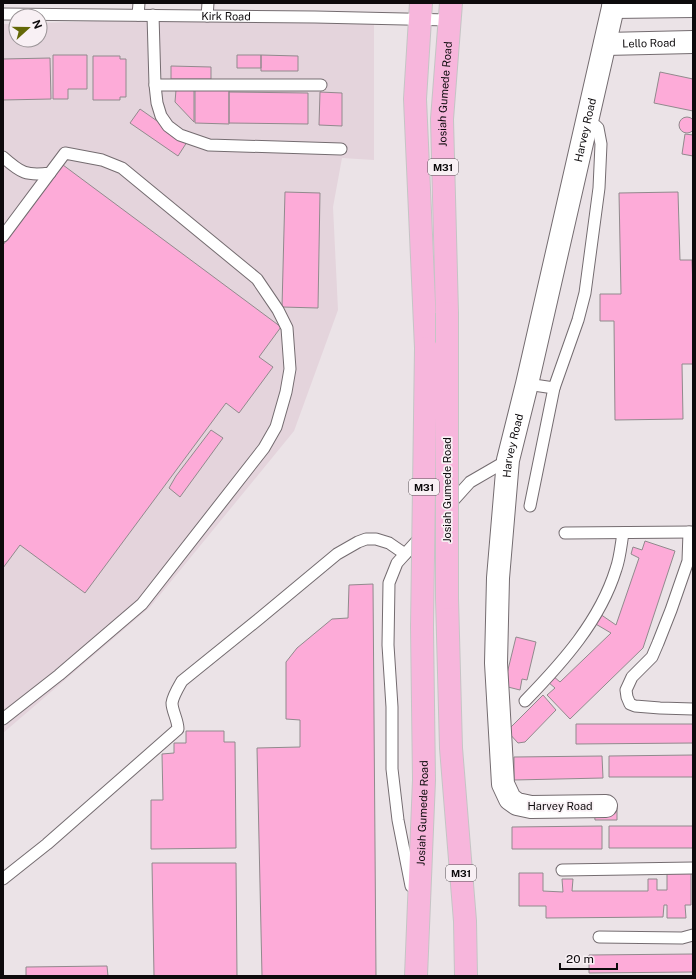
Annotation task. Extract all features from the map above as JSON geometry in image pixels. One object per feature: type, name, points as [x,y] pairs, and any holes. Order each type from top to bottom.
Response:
[{"type":"main road","name":"Josiah Gumede Road","points":[[417,966],[424,780],[422,627],[426,348],[415,99],[420,11]]},
{"type":"main road","name":"Josiah Gumede Road","points":[[450,12],[442,119],[447,313],[447,598],[451,748],[465,921],[466,976]]},
{"type":"street","points":[[614,5],[693,6]]},
{"type":"street","name":"Harvey Road","points":[[606,806],[531,807],[517,804],[510,799],[504,784],[496,663],[498,578],[508,460],[527,384],[614,5]]},
{"type":"street","name":"Lello Road","points":[[605,44],[693,42]]},
{"type":"lane","points":[[138,15],[139,3]]},
{"type":"lane","points":[[207,16],[208,3]]},
{"type":"lane","name":"Kirk Road","points":[[3,14],[207,16],[420,11],[450,12]]},
{"type":"lane","points":[[153,15],[157,103],[161,116],[168,126],[180,135],[209,145],[341,148]]},
{"type":"lane","points":[[155,85],[321,85]]},
{"type":"lane","points":[[530,506],[554,388],[578,320],[585,293],[599,188],[601,144],[600,133],[596,126],[586,122]]},
{"type":"lane","points":[[3,236],[65,153],[102,160],[122,168],[257,279],[278,310],[287,328],[290,369],[286,392],[276,427],[264,448],[142,604],[59,675],[3,719]]},
{"type":"lane","points":[[3,157],[26,174],[37,175],[50,173]]},
{"type":"lane","points":[[527,384],[554,388]]},
{"type":"lane","points":[[417,966],[410,877],[398,820],[392,769],[392,708],[388,645],[389,583],[396,563],[470,482],[508,460]]},
{"type":"lane","points":[[565,533],[691,532],[688,561],[661,636],[652,657],[632,677],[626,690],[626,697],[630,704],[635,706],[693,708]]},
{"type":"lane","points":[[525,701],[546,680],[566,656],[578,641],[595,614],[611,584],[617,567],[623,533]]},
{"type":"lane","points":[[3,879],[47,844],[178,729],[178,722],[172,703],[175,693],[182,681],[337,554],[366,539],[376,539],[388,543],[405,554]]},
{"type":"lane","points":[[562,870],[693,868]]},
{"type":"lane","points":[[600,937],[682,938],[693,935]]},
{"type":"shaded area","points":[[157,19],[374,22],[374,160],[342,158],[333,207],[338,310],[294,431],[150,607],[3,733],[3,24],[8,24],[8,48],[48,48],[48,23]]},
{"type":"building","points":[[53,55],[87,55],[87,89],[68,89],[68,99],[53,99]]},
{"type":"building","points":[[237,55],[261,55],[261,68],[237,68]]},
{"type":"building","points":[[261,55],[298,56],[298,71],[261,71]]},
{"type":"building","points":[[93,56],[120,56],[120,59],[126,59],[126,97],[120,97],[120,100],[93,100]]},
{"type":"building","points":[[50,58],[51,99],[3,100],[3,59]]},
{"type":"building","points":[[171,66],[211,67],[211,79],[171,79]]},
{"type":"building","points":[[660,72],[693,79],[693,111],[654,103]]},
{"type":"building","points":[[176,90],[194,90],[194,122],[175,102]]},
{"type":"building","points":[[195,90],[229,90],[229,124],[195,123]]},
{"type":"building","points":[[229,92],[308,93],[308,124],[229,123]]},
{"type":"building","points":[[320,92],[342,93],[342,126],[319,125]]},
{"type":"building","points":[[140,109],[187,142],[178,156],[130,123]]},
{"type":"building","points":[[687,117],[693,119],[695,125],[693,131],[687,133],[681,131],[679,125],[681,119]]},
{"type":"building","points":[[685,134],[693,135],[693,156],[682,154]]},
{"type":"building","points":[[63,165],[281,327],[259,357],[273,367],[239,413],[226,403],[85,593],[20,545],[3,568],[3,245]]},
{"type":"building","points":[[285,192],[320,193],[318,308],[282,307]]},
{"type":"building","points":[[678,192],[680,260],[692,260],[693,289],[693,364],[682,364],[683,419],[615,420],[614,321],[600,321],[600,294],[621,294],[619,193]]},
{"type":"building","points":[[211,430],[223,438],[180,497],[169,488],[176,476]]},
{"type":"building","points":[[645,541],[675,551],[643,648],[570,719],[547,695],[555,688],[548,682],[553,676],[560,682],[611,633],[594,623],[600,614],[616,625],[639,558],[631,554],[633,547],[642,550]]},
{"type":"building","points":[[373,584],[376,976],[262,976],[257,748],[300,747],[300,720],[286,719],[286,662],[297,648],[332,619],[348,618],[349,585]]},
{"type":"building","points":[[516,637],[536,642],[527,680],[522,679],[520,690],[504,686]]},
{"type":"building","points":[[543,695],[556,710],[525,742],[518,743],[507,731]]},
{"type":"building","points":[[576,724],[693,724],[693,743],[576,744]]},
{"type":"building","points":[[186,731],[224,731],[224,742],[235,742],[236,848],[151,849],[151,800],[163,800],[162,754],[174,753],[174,743],[186,743]]},
{"type":"building","points":[[693,755],[693,777],[609,777],[609,756]]},
{"type":"building","points":[[602,756],[603,778],[514,780],[514,757]]},
{"type":"building","points":[[594,808],[617,808],[617,820],[595,820]]},
{"type":"building","points":[[602,826],[602,849],[512,849],[512,827]]},
{"type":"building","points":[[609,826],[693,826],[693,848],[609,848]]},
{"type":"building","points":[[152,863],[236,863],[237,976],[154,976]]},
{"type":"building","points":[[691,871],[691,905],[685,905],[686,918],[667,918],[667,905],[664,905],[663,917],[546,918],[546,906],[519,906],[519,873],[543,873],[543,891],[563,892],[562,879],[573,879],[572,891],[648,891],[648,879],[657,879],[657,890],[667,890],[667,872]]},
{"type":"building","points":[[693,954],[693,972],[589,973],[589,955]]},
{"type":"building","points":[[107,966],[108,976],[26,976],[26,967]]}]
